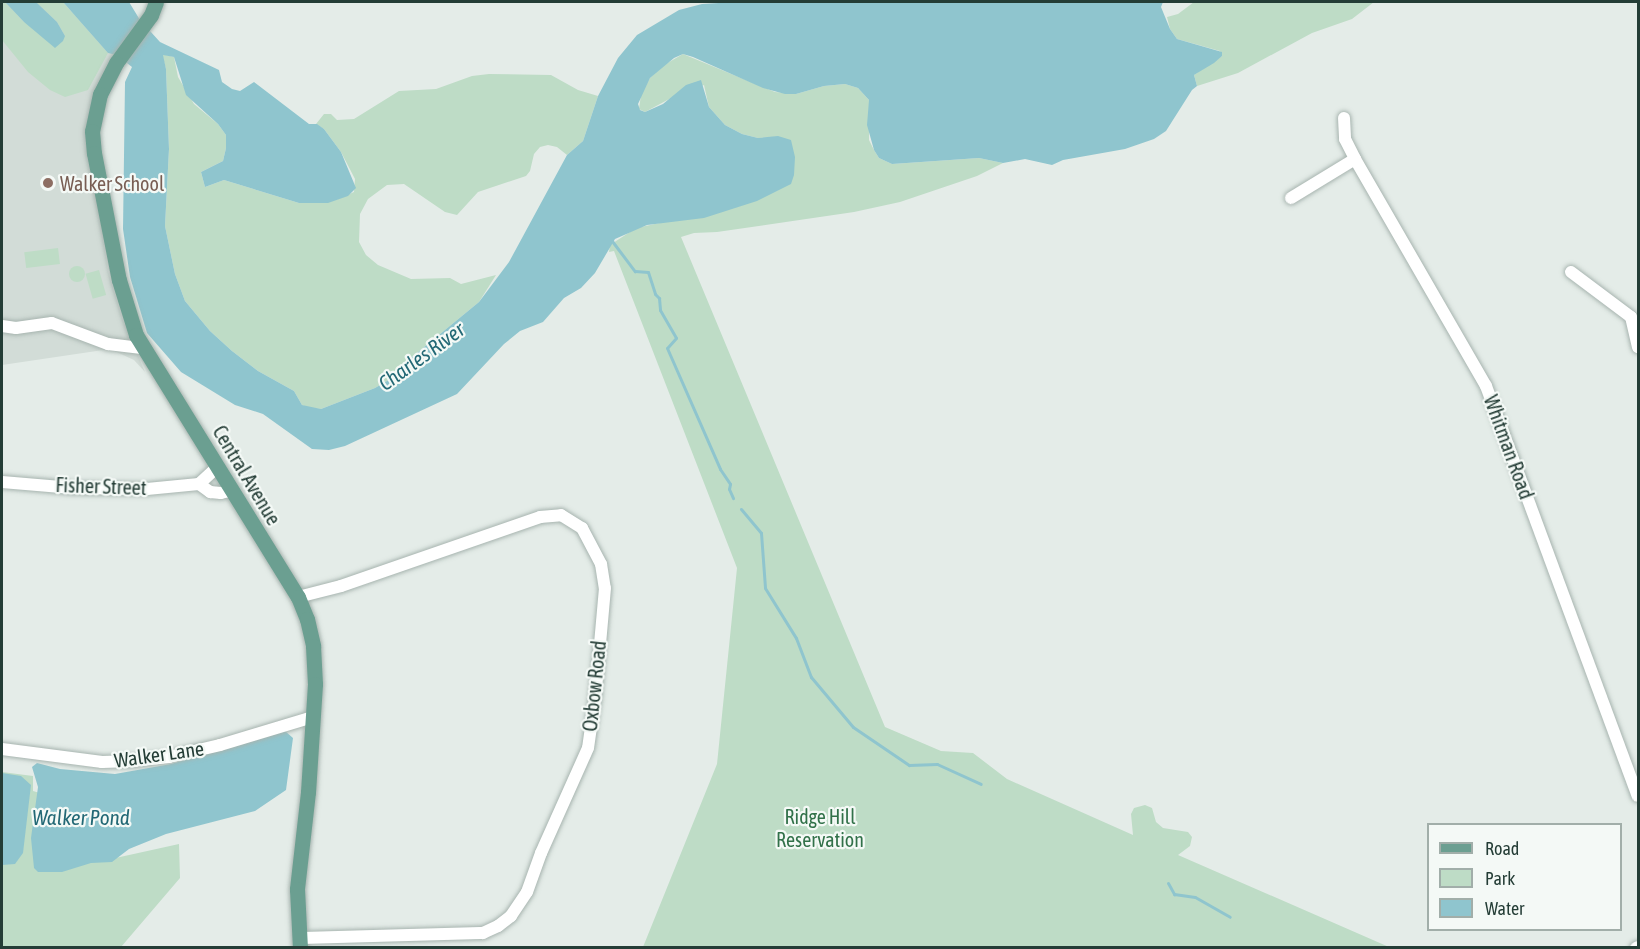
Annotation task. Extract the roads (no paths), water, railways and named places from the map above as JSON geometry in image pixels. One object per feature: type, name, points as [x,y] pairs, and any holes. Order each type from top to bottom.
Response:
[{"type":"main road","name":"Central Avenue","points":[[156,2],[146,22],[116,63],[100,93],[92,131],[122,290],[142,348],[298,597],[313,646],[313,717],[308,792],[297,889],[300,943]]},
{"type":"street","name":"Whitman Road","points":[[1344,118],[1345,139],[1355,159],[1486,386],[1638,796]]},
{"type":"street","points":[[1291,198],[1355,159]]},
{"type":"street","points":[[1571,272],[1631,317],[1638,347]]},
{"type":"street","points":[[2,326],[16,328],[52,323],[108,344],[142,348]]},
{"type":"street","points":[[200,484],[218,466]]},
{"type":"street","name":"Fisher Street","points":[[2,482],[102,489],[147,489],[200,484],[210,492],[221,493],[233,490]]},
{"type":"street","name":"Oxbow Road","points":[[298,597],[340,586],[540,517],[561,514],[582,528],[602,564],[604,588],[595,699],[588,748],[541,853],[527,892],[511,916],[498,926],[483,933],[300,943]]},
{"type":"street","name":"Walker Lane","points":[[2,749],[102,762],[141,760],[220,746],[313,717]]},
{"type":"water","points":[[5,2],[36,2],[57,22],[65,36],[63,41],[55,48],[24,22]]},
{"type":"water","name":"Charles River","points":[[63,2],[129,2],[140,20],[160,42],[219,70],[222,82],[232,89],[240,91],[254,82],[309,124],[317,124],[324,129],[341,152],[356,188],[348,196],[328,203],[299,203],[224,180],[205,187],[201,172],[223,161],[226,135],[218,124],[186,95],[174,57],[163,55],[166,69],[169,149],[165,226],[175,274],[185,301],[210,331],[232,351],[258,371],[294,391],[302,405],[321,409],[375,388],[392,378],[406,362],[479,302],[509,262],[567,155],[583,141],[598,96],[618,58],[637,35],[679,10],[702,4],[735,2],[1163,2],[1161,7],[1177,39],[1222,52],[1222,56],[1194,75],[1197,86],[1192,90],[1166,131],[1154,139],[1125,149],[1063,160],[1052,165],[1025,159],[1003,163],[979,158],[892,164],[879,158],[874,150],[867,125],[869,100],[858,88],[845,84],[824,86],[796,94],[785,94],[763,88],[683,54],[674,58],[650,78],[638,104],[640,110],[645,112],[663,104],[686,85],[701,80],[709,107],[725,125],[742,134],[758,138],[778,136],[791,140],[795,157],[791,184],[757,201],[704,218],[647,225],[615,239],[595,273],[581,288],[564,298],[543,322],[520,331],[504,344],[457,394],[345,446],[329,450],[312,449],[263,414],[235,405],[181,372],[147,333],[130,277],[123,229],[125,82],[132,67],[117,55],[108,53]]},
{"type":"water","name":"Walker Pond","points":[[285,731],[293,738],[286,790],[255,811],[166,834],[129,849],[112,862],[91,863],[62,872],[38,872],[34,868],[31,838],[38,787],[32,767],[37,763],[60,769],[115,774],[171,764]]},
{"type":"water","name":"Walker Pond","points":[[2,773],[21,776],[31,785],[23,853],[15,864],[2,865]]},
{"type":"waterway","points":[[612,241],[635,271],[648,272],[655,294],[659,298],[660,310],[676,338],[667,348],[720,469],[730,484],[729,489],[733,498]]},
{"type":"waterway","points":[[741,509],[761,533],[765,588],[796,638],[811,677],[853,727],[909,765],[937,764],[981,784]]},
{"type":"waterway","points":[[1168,883],[1174,894],[1195,897],[1230,917]]},
{"type":"place","name":"Walker School","points":[[48,183]]},
{"type":"park label","name":"Ridge Hill Reservation","points":[[820,828]]}]
